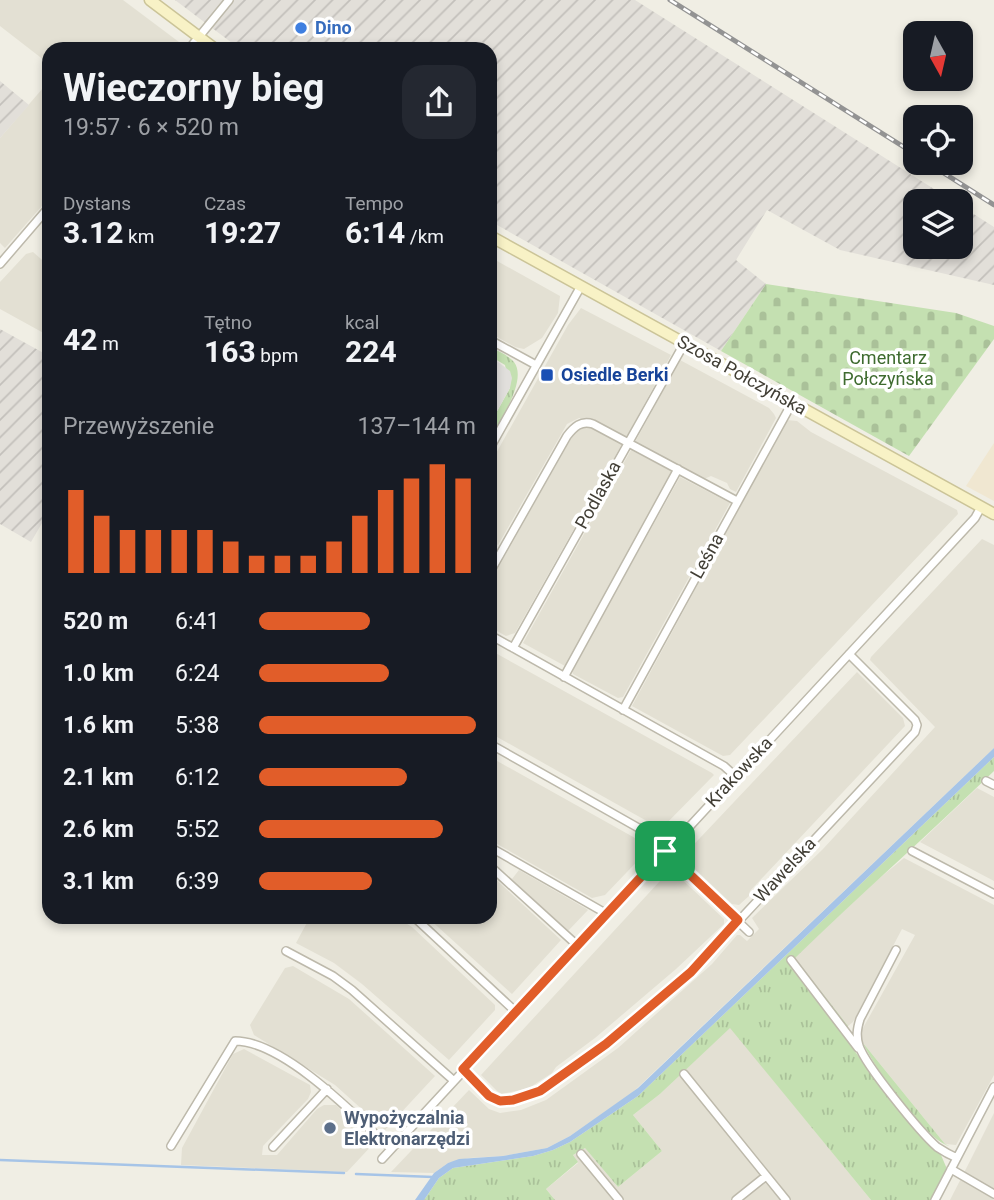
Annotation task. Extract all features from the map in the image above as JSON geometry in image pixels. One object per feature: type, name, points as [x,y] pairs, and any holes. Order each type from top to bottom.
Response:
[{"type":"main road","points":[[150,0],[206,42]]},
{"type":"main road","name":"Szosa Połczyńska","points":[[497,240],[994,514]]},
{"type":"street","points":[[195,42],[229,0]]},
{"type":"street","points":[[0,264],[42,215]]},
{"type":"street","points":[[497,435],[581,286]]},
{"type":"street","points":[[497,344],[536,365]]},
{"type":"street","name":"Podlaska","points":[[513,648],[684,344]]},
{"type":"street","name":"Leśna","points":[[623,710],[792,403]]},
{"type":"street","points":[[497,560],[572,429],[582,423],[590,422],[737,501]]},
{"type":"street","points":[[564,677],[678,469]]},
{"type":"street","name":"Krakowska","points":[[382,1159],[975,518],[981,507]]},
{"type":"street","points":[[497,639],[724,766],[735,776]]},
{"type":"street","name":"Wawelska","points":[[463,1069],[489,1096],[500,1101],[513,1100],[540,1091],[606,1044],[691,972],[915,732],[915,720],[849,654]]},
{"type":"street","points":[[497,748],[658,839],[749,932]]},
{"type":"street","points":[[912,851],[994,894]]},
{"type":"street","points":[[497,853],[607,914]]},
{"type":"street","points":[[497,872],[578,946]]},
{"type":"street","points":[[422,924],[516,1012]]},
{"type":"street","points":[[863,1054],[856,1031],[896,950]]},
{"type":"street","points":[[286,951],[333,975],[453,1080]]},
{"type":"street","points":[[791,960],[900,1104],[938,1147],[957,1158]]},
{"type":"street","points":[[171,1146],[235,1041],[246,1041],[278,1056],[327,1089],[391,1149]]},
{"type":"street","points":[[684,1074],[786,1200]]},
{"type":"street","points":[[935,1200],[994,1087]]},
{"type":"street","points":[[273,1147],[327,1089]]},
{"type":"street","points":[[581,1154],[619,1200]]},
{"type":"street","points":[[951,1169],[994,1194]]},
{"type":"street","points":[[736,1200],[766,1176]]},
{"type":"shaded area","points":[[0,0],[123,0],[179,42],[42,42],[42,59],[0,26]]},
{"type":"shaded area","points":[[175,0],[635,0],[903,169],[903,175],[912,175],[934,189],[903,189],[903,259],[973,259],[973,214],[994,227],[994,285],[840,250],[767,210],[736,260],[766,284],[721,351],[497,225],[497,42],[231,42]]},
{"type":"shaded area","points":[[0,81],[29,105],[0,138]]},
{"type":"shaded area","points":[[42,89],[42,206],[5,248],[0,243],[0,138]]},
{"type":"shaded area","points":[[33,252],[42,260],[42,332],[0,309],[0,282],[26,254]]},
{"type":"shaded area","points":[[497,261],[560,296],[558,313],[542,338],[524,349],[497,337]]},
{"type":"shaded area","points":[[581,308],[671,355],[626,438],[590,419],[579,418],[567,424],[498,545],[497,452],[568,325]]},
{"type":"shaded area","points":[[0,329],[42,352],[42,523],[31,542],[0,524]]},
{"type":"shaded area","points":[[680,360],[769,408],[776,418],[736,492],[730,489],[727,483],[711,476],[704,479],[635,442]]},
{"type":"shaded area","points":[[497,361],[510,371],[510,388],[497,411]]},
{"type":"shaded area","points":[[787,420],[797,421],[811,432],[957,510],[958,514],[730,755],[723,756],[632,706]]},
{"type":"shaded area","points":[[581,427],[594,428],[622,444],[515,633],[506,636],[497,631],[497,570],[576,430]]},
{"type":"shaded area","points":[[994,443],[994,501],[966,486]]},
{"type":"shaded area","points":[[631,450],[671,471],[671,475],[565,666],[523,643]]},
{"type":"shaded area","points":[[680,477],[730,503],[623,697],[618,698],[573,674],[572,670]]},
{"type":"shaded area","points":[[982,539],[994,545],[994,748],[632,1093],[570,1136],[547,1148],[503,1156],[469,1158],[448,1163],[434,1173],[391,1172],[469,1090],[489,1109],[500,1113],[521,1110],[546,1100],[618,1048],[712,964],[737,935],[747,941],[759,929],[752,918],[823,849],[935,727],[870,660]]},
{"type":"shaded area","points":[[497,654],[714,775],[661,829],[497,737]]},
{"type":"shaded area","points":[[857,672],[903,718],[905,726],[750,891],[749,896],[739,905],[732,904],[682,857]]},
{"type":"shaded area","points":[[497,761],[644,843],[648,850],[605,895],[592,898],[497,844]]},
{"type":"shaded area","points":[[977,788],[994,797],[994,881],[920,842]]},
{"type":"shaded area","points":[[904,858],[994,905],[994,1075],[956,1145],[945,1144],[863,1043],[861,1035],[915,935],[902,929],[853,1022],[848,1026],[794,958]]},
{"type":"shaded area","points":[[671,869],[724,919],[724,924],[676,969],[552,1073],[529,1088],[502,1094],[497,1091],[481,1075]]},
{"type":"shaded area","points":[[519,870],[588,910],[568,931],[512,879]]},
{"type":"shaded area","points":[[497,881],[561,940],[512,994],[435,924],[497,924]]},
{"type":"shaded area","points":[[306,924],[407,924],[495,1005],[495,1010],[449,1060],[362,984],[334,963],[296,943]]},
{"type":"shaded area","points":[[293,966],[349,999],[435,1076],[385,1130],[335,1085],[254,1035],[250,1025],[285,968]]},
{"type":"shaded area","points":[[730,1027],[871,1200],[555,1200],[546,1189],[578,1163],[573,1155],[585,1148],[618,1187],[662,1151],[633,1115],[660,1094]]},
{"type":"shaded area","points":[[244,1049],[310,1085],[308,1099],[263,1146],[262,1155],[277,1155],[317,1109],[324,1105],[336,1105],[375,1142],[347,1172],[181,1165],[182,1148],[233,1054]]},
{"type":"shaded area","points":[[994,1113],[994,1200],[950,1200],[970,1161]]},
{"type":"green space","name":"Cmentarz Połczyńska","points":[[766,284],[956,313],[994,326],[994,339],[909,456],[721,351]]},
{"type":"green space","points":[[497,350],[514,362],[517,379],[511,401],[497,426],[497,411],[510,388],[505,365],[497,360]]},
{"type":"green space","points":[[994,757],[994,771],[795,958],[848,1026],[842,1034],[941,1155],[947,1169],[931,1200],[871,1200],[730,1028],[660,1094],[633,1115],[662,1151],[618,1187],[585,1148],[573,1155],[578,1162],[546,1189],[555,1200],[424,1200],[439,1178],[453,1168],[533,1156],[553,1150],[570,1142],[638,1096]]},
{"type":"green space","points":[[863,1043],[945,1144],[927,1131],[901,1101]]},
{"type":"water","points":[[994,748],[994,757],[638,1096],[570,1142],[553,1150],[533,1156],[453,1168],[439,1178],[424,1200],[415,1200],[434,1173],[448,1163],[459,1159],[503,1156],[547,1148],[570,1136],[638,1088]]},
{"type":"waterway","points":[[0,1160],[344,1173]]},
{"type":"waterway","points":[[356,1174],[433,1177]]},
{"type":"railway","points":[[670,0],[903,146]]},
{"type":"railway","points":[[947,175],[994,205]]},
{"type":"place","name":"Dino","points":[[301,28]]},
{"type":"place","name":"Osiedle Berki","points":[[547,375]]},
{"type":"place","name":"Wypożyczalnia Elektronarzędzi","points":[[330,1128]]},
{"type":"route","points":[[665,851],[738,920],[691,972],[606,1044],[540,1091],[506,1102],[489,1096],[463,1069],[665,851]]}]
